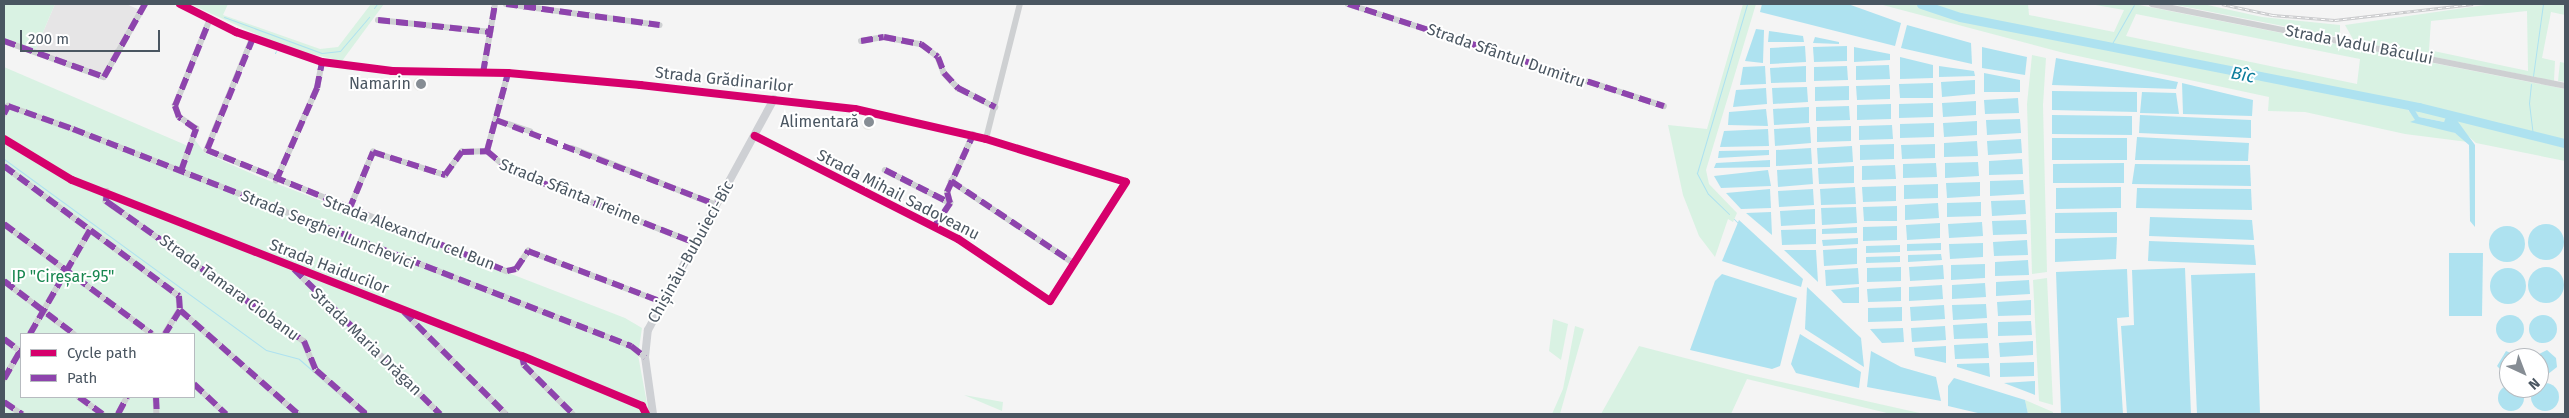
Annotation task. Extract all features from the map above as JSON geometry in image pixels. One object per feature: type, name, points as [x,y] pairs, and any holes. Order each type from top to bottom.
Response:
[{"type":"street","points":[[4,41],[104,77],[145,4]]},
{"type":"street","name":"Strada Grădinarilor","points":[[180,4],[253,38],[322,62],[392,71],[508,73],[774,99],[888,116],[973,135],[1126,182],[1072,262],[1050,302]]},
{"type":"street","points":[[483,74],[495,4]]},
{"type":"street","points":[[506,4],[660,25]]},
{"type":"street","points":[[986,139],[1020,4]]},
{"type":"street","name":"Strada Sfântul Dumitru","points":[[1348,4],[1664,106]]},
{"type":"street","name":"Strada Vadul Bâcului","points":[[2152,4],[2565,86]]},
{"type":"street","points":[[180,170],[196,129],[179,117],[175,106],[210,19]]},
{"type":"street","points":[[378,20],[490,32]]},
{"type":"street","points":[[861,41],[884,36],[921,44],[938,57],[944,72],[958,88],[994,107]]},
{"type":"street","name":"Strada Alexandru cel Bun","points":[[253,38],[206,148],[276,181],[507,271],[516,269],[528,251],[662,302]]},
{"type":"street","points":[[276,181],[313,96],[322,62]]},
{"type":"street","points":[[487,152],[508,73]]},
{"type":"street","name":"Chișinău-Bubuieci-Bîc","points":[[653,414],[645,357],[648,330],[774,99]]},
{"type":"street","name":"Strada Serghei Lunchevici","points":[[4,114],[8,106],[180,170],[631,346],[645,357]]},
{"type":"street","points":[[496,120],[530,131]]},
{"type":"street","points":[[950,203],[946,192],[973,135]]},
{"type":"street","name":"Strada Mihail Sadoveanu","points":[[755,136],[934,227],[1050,302]]},
{"type":"street","name":"Strada Haiducilor","points":[[4,139],[72,180],[107,191],[294,269],[522,356],[642,406],[646,414]]},
{"type":"street","points":[[572,148],[717,205]]},
{"type":"street","name":"Strada Sfânta Treime","points":[[349,210],[373,152],[445,175],[462,152],[487,152],[510,170],[695,243]]},
{"type":"street","points":[[4,166],[179,296],[180,310],[166,333]]},
{"type":"street","points":[[885,170],[950,203]]},
{"type":"street","points":[[951,181],[1072,262]]},
{"type":"street","name":"Strada Tamara Ciobanu","points":[[107,191],[106,201],[304,341],[316,370],[366,414]]},
{"type":"street","points":[[934,227],[950,203]]},
{"type":"street","points":[[4,224],[151,333]]},
{"type":"street","points":[[31,333],[90,230]]},
{"type":"street","name":"Strada Maria Drăgan","points":[[294,269],[440,414]]},
{"type":"street","points":[[4,281],[73,333]]},
{"type":"street","points":[[180,310],[298,414]]},
{"type":"street","points":[[402,310],[506,414]]},
{"type":"street","points":[[4,339],[20,350]]},
{"type":"street","points":[[4,380],[20,353]]},
{"type":"street","points":[[522,356],[524,366],[573,414]]},
{"type":"street","points":[[195,385],[226,414]]},
{"type":"street","points":[[80,398],[102,414]]},
{"type":"street","points":[[118,414],[126,398]]},
{"type":"street","points":[[156,398],[157,414]]},
{"type":"street","points":[[4,402],[22,414]]},
{"type":"shaded area","points":[[55,4],[126,4],[140,10],[103,75],[35,51]]},
{"type":"shaded area","points":[[417,77],[423,77],[427,84],[423,91],[417,91],[413,87],[413,81]]},
{"type":"shaded area","points":[[866,118],[870,118],[874,124],[870,130],[866,130],[862,126],[862,122]]},
{"type":"green space","points":[[4,4],[55,4],[35,51],[4,40]]},
{"type":"green space","points":[[190,4],[228,4],[223,15],[320,49],[338,47],[371,4],[384,4],[342,61],[289,49]]},
{"type":"green space","points":[[1743,4],[1756,4],[1706,170],[1709,184],[1737,213],[1733,222],[1728,219],[1715,257],[1699,236],[1683,195],[1668,125],[1707,129]]},
{"type":"green space","points":[[1879,4],[2028,4],[2029,15],[2114,32],[2124,10],[2090,4],[2134,4],[2565,89],[2565,161],[2476,143],[2447,117],[2444,122],[2419,117],[2413,109],[2407,109],[2416,120],[2455,133],[2468,142],[2405,134],[2305,112],[2268,111],[2269,97],[2064,53]],"holes":[[[2136,14],[2360,59],[2357,84],[2126,36]]]},
{"type":"green space","points":[[2171,4],[2203,4],[2262,17],[2340,25],[2340,32],[2334,36]]},
{"type":"green space","points":[[2492,4],[2565,4],[2565,15],[2551,12],[2542,58],[2555,61],[2554,81],[2354,41],[2345,25]],"holes":[[[2527,11],[2528,71],[2429,50],[2431,21]]]},
{"type":"green space","points":[[2032,55],[2046,58],[2043,105],[2047,272],[2032,274],[2027,104]]},
{"type":"green space","points":[[2560,62],[2565,63],[2565,82],[2558,81]]},
{"type":"green space","name":"IP \"Cireșar-95\"","points":[[4,67],[188,146],[195,140],[205,153],[257,176],[625,318],[642,328],[638,355],[649,414],[4,414]]},
{"type":"green space","points":[[2047,278],[2053,405],[2039,401],[2033,280]]},
{"type":"green space","points":[[1553,319],[1568,324],[1561,360],[1549,351]]},
{"type":"green space","points":[[1575,326],[1584,329],[1560,414],[1552,414],[1563,389]]},
{"type":"green space","points":[[1639,346],[1750,375],[1924,414],[1891,414],[1747,379],[1731,414],[1601,414]]},
{"type":"green space","points":[[964,395],[1003,402],[1002,411]]},
{"type":"green space","points":[[2025,400],[2053,412],[2053,414],[2028,414]]},
{"type":"water","points":[[1762,4],[1848,4],[1901,23],[1895,46],[1760,12]]},
{"type":"water","points":[[1907,25],[1971,43],[1972,64],[1901,48]]},
{"type":"water","points":[[1756,29],[1764,30],[1763,63],[1745,61]]},
{"type":"water","points":[[1769,31],[1803,36],[1804,42],[1768,42]]},
{"type":"water","points":[[1815,37],[1839,42],[1839,44],[1813,43]]},
{"type":"water","points":[[1805,46],[1806,62],[1770,64],[1770,48]]},
{"type":"water","points":[[1847,46],[1847,61],[1814,62],[1813,47]]},
{"type":"water","points":[[1854,47],[1890,54],[1890,60],[1854,62]]},
{"type":"water","points":[[1982,47],[2027,57],[2025,75],[1982,68]]},
{"type":"water","points":[[1900,57],[1933,65],[1933,78],[1900,79]]},
{"type":"water","points":[[2056,58],[2178,82],[2176,89],[2052,85]]},
{"type":"water","points":[[1889,65],[1890,79],[1856,80],[1856,66]]},
{"type":"water","points":[[1765,66],[1766,84],[1740,85],[1743,67]]},
{"type":"water","points":[[1806,66],[1806,82],[1771,83],[1770,68]]},
{"type":"water","points":[[1847,66],[1848,80],[1814,81],[1814,67]]},
{"type":"water","points":[[1939,66],[1974,71],[1975,76],[1939,77]]},
{"type":"water","points":[[1984,73],[2020,80],[2020,92],[1984,92]]},
{"type":"water","points":[[1975,80],[1975,94],[1942,97],[1941,82]]},
{"type":"water","points":[[1933,83],[1933,98],[1900,98],[1899,84]]},
{"type":"water","points":[[2182,83],[2253,100],[2252,116],[2183,114]]},
{"type":"water","points":[[1890,85],[1890,99],[1857,100],[1856,86]]},
{"type":"water","points":[[1849,86],[1849,100],[1815,101],[1815,87]]},
{"type":"water","points":[[1807,87],[1808,102],[1773,104],[1772,88]]},
{"type":"water","points":[[1766,88],[1767,104],[1733,107],[1736,90]]},
{"type":"water","points":[[2052,91],[2137,92],[2137,112],[2052,110]]},
{"type":"water","points":[[2142,92],[2176,93],[2179,114],[2140,113]]},
{"type":"water","points":[[2018,98],[2019,113],[1985,114],[1984,100]]},
{"type":"water","points":[[1976,101],[1976,115],[1943,117],[1942,103]]},
{"type":"water","points":[[1933,103],[1933,117],[1899,118],[1899,104]]},
{"type":"water","points":[[1891,104],[1891,119],[1857,120],[1857,105]]},
{"type":"water","points":[[1849,106],[1850,120],[1816,121],[1816,107]]},
{"type":"water","points":[[1809,107],[1809,123],[1774,125],[1773,109]]},
{"type":"water","points":[[2407,108],[2414,109],[2419,117],[2444,122],[2446,117],[2456,119],[2475,145],[2475,227],[2470,221],[2469,145],[2455,133],[2410,122],[2415,120]]},
{"type":"water","points":[[1766,109],[1768,126],[1728,125],[1729,112]]},
{"type":"water","points":[[2052,115],[2132,116],[2132,135],[2052,134]]},
{"type":"water","points":[[2140,115],[2251,120],[2251,138],[2139,133]]},
{"type":"water","points":[[2020,119],[2021,133],[1987,135],[1986,120]]},
{"type":"water","points":[[1977,121],[1977,135],[1944,137],[1943,123]]},
{"type":"water","points":[[1934,123],[1934,137],[1900,138],[1900,124]]},
{"type":"water","points":[[1892,125],[1893,139],[1859,140],[1859,126]]},
{"type":"water","points":[[1851,126],[1851,141],[1817,142],[1817,127]]},
{"type":"water","points":[[1810,127],[1811,143],[1775,146],[1774,129]]},
{"type":"water","points":[[1768,129],[1769,146],[1720,147],[1724,131]]},
{"type":"water","points":[[2137,137],[2249,143],[2248,161],[2135,160]]},
{"type":"water","points":[[2052,138],[2127,138],[2127,160],[2052,160]]},
{"type":"water","points":[[2021,139],[2022,153],[1988,155],[1987,141]]},
{"type":"water","points":[[1977,141],[1978,156],[1944,157],[1944,143]]},
{"type":"water","points":[[1894,144],[1894,159],[1860,160],[1860,145]]},
{"type":"water","points":[[1935,144],[1935,158],[1902,159],[1901,145]]},
{"type":"water","points":[[1852,146],[1853,162],[1818,164],[1817,148]]},
{"type":"water","points":[[1811,148],[1812,164],[1776,166],[1776,150]]},
{"type":"water","points":[[1769,150],[1769,155],[1718,158],[1719,151]]},
{"type":"water","points":[[2022,159],[2023,174],[1989,175],[1989,161]]},
{"type":"water","points":[[1770,160],[1770,167],[1714,168],[1716,163]]},
{"type":"water","points":[[1978,162],[1979,176],[1945,178],[1945,163]]},
{"type":"water","points":[[1936,163],[1937,177],[1903,178],[1903,164]]},
{"type":"water","points":[[2124,163],[2124,183],[2053,183],[2053,164]]},
{"type":"water","points":[[2135,164],[2250,165],[2251,186],[2132,184]]},
{"type":"water","points":[[1895,165],[1896,179],[1862,180],[1862,166]]},
{"type":"water","points":[[1854,166],[1854,183],[1819,184],[1818,168]]},
{"type":"water","points":[[1812,168],[1813,184],[1778,187],[1777,170]]},
{"type":"water","points":[[1768,170],[1771,186],[1721,188],[1714,176]]},
{"type":"water","points":[[2023,180],[2024,194],[1990,196],[1990,181]]},
{"type":"water","points":[[1980,182],[1980,196],[1947,198],[1946,183]]},
{"type":"water","points":[[1938,184],[1938,198],[1904,199],[1904,185]]},
{"type":"water","points":[[1896,186],[1896,201],[1863,202],[1862,187]]},
{"type":"water","points":[[1855,187],[1856,204],[1821,205],[1820,189]]},
{"type":"water","points":[[2121,187],[2121,208],[2056,209],[2056,188]]},
{"type":"water","points":[[2137,188],[2251,189],[2252,210],[2136,208]]},
{"type":"water","points":[[1770,189],[1771,208],[1741,209],[1726,193]]},
{"type":"water","points":[[1813,189],[1814,205],[1779,207],[1778,191]]},
{"type":"water","points":[[2025,200],[2026,214],[1992,216],[1991,201]]},
{"type":"water","points":[[1981,202],[1981,216],[1947,217],[1947,203]]},
{"type":"water","points":[[1938,203],[1939,218],[1905,220],[1905,205]]},
{"type":"water","points":[[1897,206],[1897,221],[1864,221],[1863,207]]},
{"type":"water","points":[[1856,207],[1857,223],[1822,225],[1821,208]]},
{"type":"water","points":[[1815,209],[1815,224],[1781,226],[1780,211]]},
{"type":"water","points":[[1771,212],[1772,235],[1746,213]]},
{"type":"water","points":[[2117,212],[2117,233],[2055,233],[2055,213]]},
{"type":"water","points":[[2150,217],[2252,220],[2254,240],[2149,236]]},
{"type":"water","points":[[1739,220],[1803,279],[1801,287],[1722,261]]},
{"type":"water","points":[[2026,220],[2027,234],[1993,235],[1992,221]]},
{"type":"water","points":[[1982,222],[1983,236],[1949,238],[1948,224]]},
{"type":"water","points":[[1940,223],[1940,238],[1907,240],[1906,225]]},
{"type":"water","points":[[2546,224],[2559,229],[2564,242],[2559,255],[2546,260],[2533,255],[2528,242],[2533,229]]},
{"type":"water","points":[[1897,226],[1897,240],[1863,241],[1863,227]]},
{"type":"water","points":[[2507,226],[2520,231],[2525,244],[2520,257],[2507,262],[2494,257],[2489,244],[2494,231]]},
{"type":"water","points":[[1857,227],[1857,233],[1822,234],[1822,229]]},
{"type":"water","points":[[1816,229],[1816,244],[1782,245],[1781,230]]},
{"type":"water","points":[[2117,237],[2116,259],[2055,262],[2055,239]]},
{"type":"water","points":[[1858,238],[1858,244],[1823,246],[1822,240]]},
{"type":"water","points":[[2027,240],[2028,255],[1994,256],[1993,242]]},
{"type":"water","points":[[2149,241],[2254,245],[2256,265],[2148,261]]},
{"type":"water","points":[[1941,243],[1941,250],[1907,251],[1907,244]]},
{"type":"water","points":[[1983,243],[1983,257],[1950,259],[1949,244]]},
{"type":"water","points":[[1900,245],[1900,252],[1866,253],[1866,246]]},
{"type":"water","points":[[1857,248],[1857,264],[1824,266],[1823,250]]},
{"type":"water","points":[[1784,250],[1816,250],[1818,282]]},
{"type":"water","points":[[2449,253],[2483,253],[2482,316],[2449,316]]},
{"type":"water","points":[[1941,254],[1942,260],[1908,262],[1908,255]]},
{"type":"water","points":[[1900,256],[1900,262],[1866,263],[1866,257]]},
{"type":"water","points":[[2028,260],[2029,275],[1995,276],[1995,262]]},
{"type":"water","points":[[1985,264],[1985,278],[1951,280],[1951,265]]},
{"type":"water","points":[[1943,265],[1944,279],[1910,281],[1909,267]]},
{"type":"water","points":[[1901,267],[1901,281],[1867,282],[1867,268]]},
{"type":"water","points":[[2546,267],[2559,272],[2564,285],[2559,298],[2546,303],[2533,298],[2528,285],[2533,272]]},
{"type":"water","points":[[1858,268],[1859,284],[1826,286],[1825,270]]},
{"type":"water","points":[[2185,268],[2191,414],[2127,414],[2121,326],[2134,325],[2132,270]]},
{"type":"water","points":[[2508,268],[2521,273],[2526,286],[2521,299],[2508,304],[2495,299],[2490,286],[2495,273]]},
{"type":"water","points":[[2127,269],[2129,317],[2117,318],[2123,414],[2061,414],[2056,272]]},
{"type":"water","points":[[2255,273],[2260,414],[2197,414],[2191,275]]},
{"type":"water","points":[[1722,274],[1797,298],[1780,366],[1772,369],[1690,350],[1715,281]]},
{"type":"water","points":[[2029,280],[2030,294],[1996,296],[1996,282]]},
{"type":"water","points":[[1985,283],[1986,297],[1952,299],[1952,285]]},
{"type":"water","points":[[1942,285],[1943,299],[1909,301],[1909,287]]},
{"type":"water","points":[[1807,287],[1861,338],[1864,367],[1805,329]]},
{"type":"water","points":[[1859,287],[1859,303],[1843,303],[1831,290]]},
{"type":"water","points":[[1901,287],[1901,301],[1868,302],[1867,289]]},
{"type":"water","points":[[2031,300],[2031,315],[1998,316],[1997,302]]},
{"type":"water","points":[[1986,304],[1987,318],[1953,320],[1952,305]]},
{"type":"water","points":[[1944,305],[1945,319],[1911,321],[1910,307]]},
{"type":"water","points":[[1902,307],[1902,321],[1868,322],[1868,308]]},
{"type":"water","points":[[2510,315],[2520,319],[2524,329],[2520,339],[2510,343],[2500,339],[2496,329],[2500,319]]},
{"type":"water","points":[[2543,315],[2553,319],[2557,329],[2553,339],[2543,343],[2533,339],[2529,329],[2533,319]]},
{"type":"water","points":[[2031,321],[2032,335],[1998,336],[1998,322]]},
{"type":"water","points":[[1987,323],[1988,338],[1954,339],[1953,325]]},
{"type":"water","points":[[1945,326],[1946,340],[1912,342],[1911,328]]},
{"type":"water","points":[[1903,328],[1904,342],[1882,343],[1870,329]]},
{"type":"water","points":[[1800,334],[1861,372],[1859,388],[1796,373],[1791,364]]},
{"type":"water","points":[[2033,341],[2033,355],[2000,357],[1999,343]]},
{"type":"water","points":[[1988,343],[1989,358],[1955,359],[1954,345]]},
{"type":"water","points":[[1946,346],[1946,363],[1915,356],[1914,348]]},
{"type":"water","points":[[1871,351],[1901,367],[1936,377],[1941,401],[1867,387]]},
{"type":"water","points":[[2549,352],[2556,358],[2557,367],[2549,373]]},
{"type":"water","points":[[2034,362],[2034,376],[2000,377],[2000,363]]},
{"type":"water","points":[[1989,363],[1990,377],[1957,367],[1957,364]]},
{"type":"water","points":[[1954,378],[2025,400],[2028,414],[1982,414],[1948,406],[1948,386]]},
{"type":"water","points":[[2035,381],[2035,395],[2004,383]]},
{"type":"water","points":[[2549,384],[2555,387],[2558,392],[2558,402],[2550,410],[2540,410],[2532,402],[2531,398],[2549,398]]},
{"type":"water","points":[[2499,393],[2499,398],[2524,398],[2520,407],[2511,411],[2502,407],[2498,398]]},
{"type":"waterway","points":[[374,8],[377,4]]},
{"type":"waterway","points":[[1729,214],[1708,194],[1697,173],[1747,4]]},
{"type":"waterway","name":"Bîc","points":[[1921,4],[1960,17],[2419,107],[2565,143]]},
{"type":"waterway","points":[[2533,76],[2543,4]]},
{"type":"waterway","points":[[2110,47],[2134,5]]},
{"type":"waterway","points":[[224,17],[322,53],[340,51],[369,17]]},
{"type":"waterway","points":[[2531,84],[2529,103],[2533,136]]},
{"type":"waterway","points":[[4,159],[266,350],[299,359],[351,404]]},
{"type":"waterway","points":[[1734,219],[1738,223]]},
{"type":"railway","points":[[2222,4],[2273,15],[2335,20],[2473,4]]},
{"type":"marked path","points":[[4,41],[104,77],[145,4]]},
{"type":"marked path","points":[[483,73],[495,4]]},
{"type":"marked path","points":[[506,4],[660,25]]},
{"type":"marked path","points":[[1348,4],[1664,106]]},
{"type":"marked path","points":[[181,171],[196,129],[179,117],[175,106],[210,19]]},
{"type":"marked path","points":[[378,20],[490,32]]},
{"type":"marked path","points":[[861,41],[884,37],[921,44],[938,57],[944,73],[958,88],[995,107]]},
{"type":"marked path","points":[[253,38],[207,150],[507,271],[516,269],[528,251],[662,302]]},
{"type":"marked path","points":[[276,181],[317,88],[322,62]]},
{"type":"marked path","points":[[487,151],[508,73]]},
{"type":"marked path","points":[[4,114],[8,106],[73,129],[631,346],[645,357]]},
{"type":"marked path","points":[[496,120],[717,205]]},
{"type":"marked path","points":[[934,227],[950,203],[947,192],[973,135]]},
{"type":"marked path","points":[[487,151],[510,170],[695,243]]},
{"type":"marked path","points":[[349,210],[373,152],[445,175],[462,152],[487,151]]},
{"type":"marked path","points":[[4,166],[179,296],[180,310],[166,333]]},
{"type":"marked path","points":[[885,170],[950,203]]},
{"type":"marked path","points":[[951,181],[1072,262]]},
{"type":"marked path","points":[[107,191],[106,201],[304,341],[316,370],[366,414]]},
{"type":"marked path","points":[[4,224],[151,333]]},
{"type":"marked path","points":[[31,333],[90,230]]},
{"type":"marked path","points":[[294,269],[440,414]]},
{"type":"marked path","points":[[4,281],[73,333]]},
{"type":"marked path","points":[[180,310],[298,414]]},
{"type":"marked path","points":[[404,312],[506,414]]},
{"type":"marked path","points":[[4,339],[20,351]]},
{"type":"marked path","points":[[4,379],[20,351]]},
{"type":"marked path","points":[[522,356],[524,365],[573,414]]},
{"type":"marked path","points":[[195,385],[226,414]]},
{"type":"marked path","points":[[80,398],[102,414]]},
{"type":"marked path","points":[[118,414],[126,398]]},
{"type":"marked path","points":[[156,398],[157,414]]},
{"type":"marked path","points":[[4,402],[22,414]]},
{"type":"cycle path","points":[[180,4],[236,32],[322,62],[392,71],[508,73],[640,85],[855,109],[986,139],[1126,182],[1050,301],[958,239],[755,136]]},
{"type":"cycle path","points":[[4,139],[72,180],[522,356],[642,406],[646,414]]},
{"type":"place","name":"Namarin","points":[[421,84]]},
{"type":"place","name":"Alimentară","points":[[869,122]]}]
